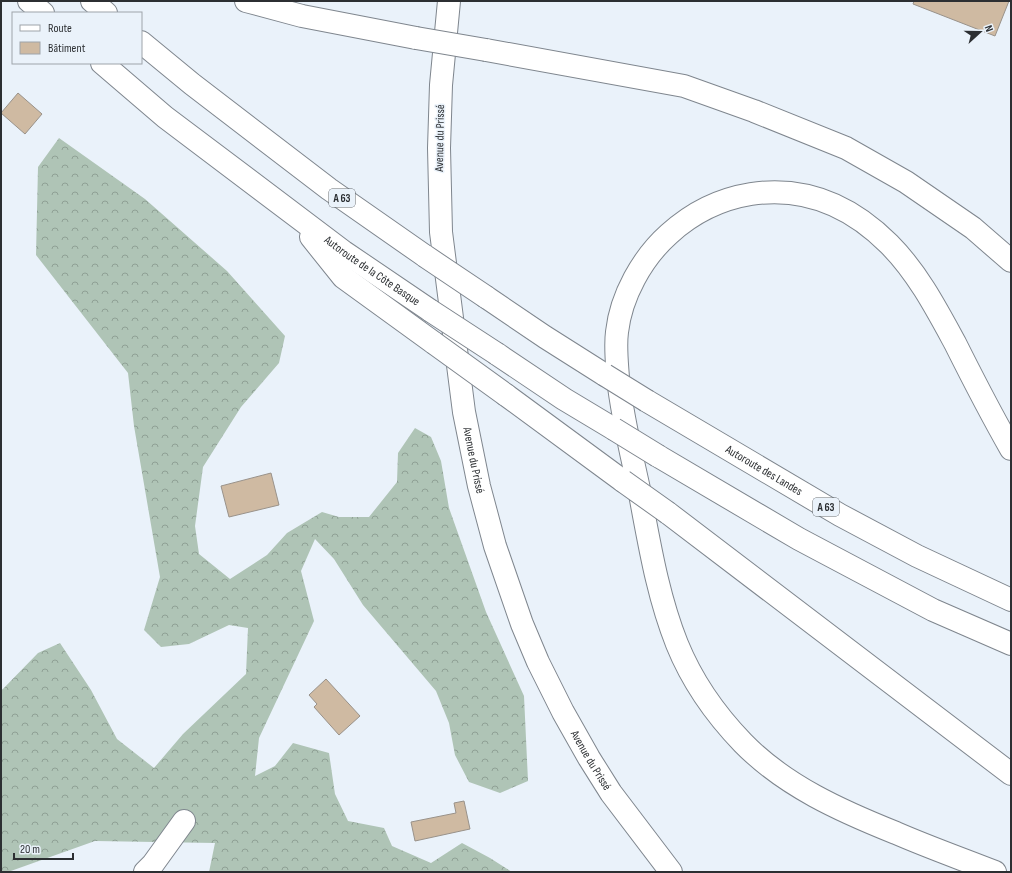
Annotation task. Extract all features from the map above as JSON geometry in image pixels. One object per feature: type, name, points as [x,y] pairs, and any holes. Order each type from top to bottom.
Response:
[{"type":"main road","points":[[29,1],[42,12]]},
{"type":"main road","points":[[92,1],[105,12]]},
{"type":"main road","points":[[246,1],[302,16],[684,86],[754,110],[846,148],[906,182],[973,228],[1011,261]]},
{"type":"main road","name":"Avenue du Prissé","points":[[448,1],[441,85],[439,148],[441,232],[464,412],[481,494],[495,546],[522,624],[538,662],[563,712],[611,793],[671,872]]},
{"type":"main road","name":"Autoroute des Landes","points":[[142,43],[192,84],[328,189],[545,337],[647,401],[840,515],[917,556],[1011,600]]},
{"type":"main road","name":"Autoroute de la Côte Basque","points":[[103,64],[165,117],[344,252],[564,399],[805,542],[934,610],[1011,644]]},
{"type":"main road","points":[[995,872],[864,821],[809,793],[785,778],[750,750],[726,725],[709,703],[694,679],[677,645],[657,582],[620,398],[616,347],[617,330],[622,309],[638,272],[648,256],[657,244],[691,216],[722,201],[753,194],[772,192],[793,194],[828,202],[860,219],[875,231],[892,247],[908,266],[922,285],[939,314],[1011,449]]},
{"type":"main road","points":[[292,212],[343,277],[668,513],[1011,774]]},
{"type":"main road","points":[[146,872],[184,821]]},
{"type":"green space","points":[[59,138],[145,199],[227,271],[285,336],[279,363],[241,407],[203,467],[195,526],[199,554],[230,579],[267,555],[287,533],[322,512],[339,517],[369,517],[397,482],[398,453],[415,428],[431,437],[441,461],[449,508],[486,612],[524,696],[528,781],[500,793],[469,782],[455,755],[449,723],[436,691],[363,605],[334,559],[315,539],[301,571],[314,621],[259,738],[255,776],[275,766],[293,743],[329,753],[335,794],[348,821],[384,828],[392,846],[431,863],[462,843],[512,872],[209,872],[215,843],[95,841],[8,872],[1,872],[1,691],[38,653],[60,643],[91,690],[117,739],[154,768],[183,734],[246,674],[248,628],[229,625],[189,644],[161,647],[144,630],[160,577],[134,426],[128,373],[36,255],[38,167]]},
{"type":"building","points":[[914,1],[1009,1],[995,36],[913,4]]},
{"type":"building","points":[[18,93],[42,114],[25,134],[1,113]]},
{"type":"building","points":[[271,473],[279,505],[229,517],[221,486]]},
{"type":"building","points":[[326,679],[360,716],[339,735],[314,707],[317,704],[309,695]]},
{"type":"building","points":[[464,801],[470,829],[415,841],[411,822],[456,813],[454,803]]}]
